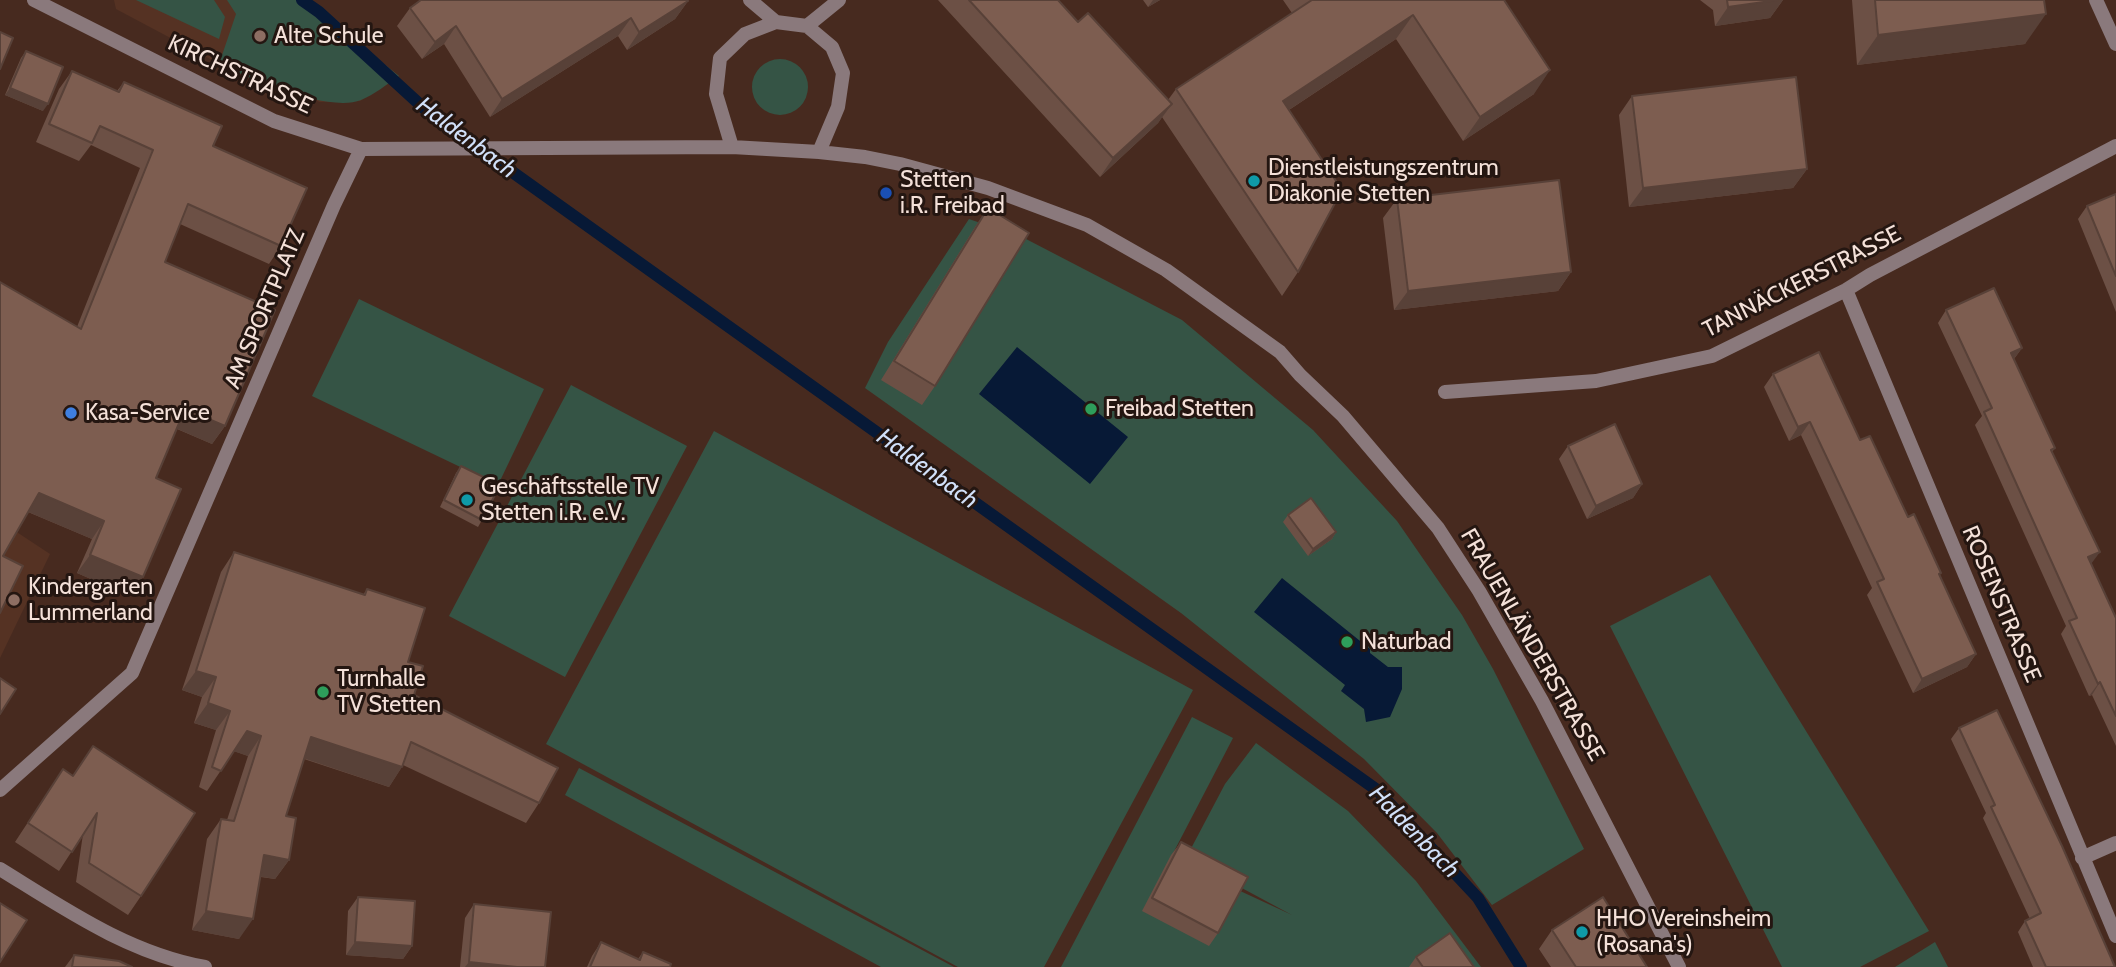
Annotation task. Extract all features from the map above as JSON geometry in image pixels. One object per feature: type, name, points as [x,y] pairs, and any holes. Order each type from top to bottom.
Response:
[{"type":"street","name":"KIRCHSTRASSE","points":[[33,0],[274,121],[361,149],[732,147]]},
{"type":"street","points":[[750,0],[776,22]]},
{"type":"street","points":[[807,26],[839,0]]},
{"type":"street","points":[[2096,0],[2116,44]]},
{"type":"street","points":[[732,147],[716,94],[720,58],[745,34],[776,22],[807,26],[832,47],[842,73],[838,107],[819,152]]},
{"type":"street","name":"TANNÄCKERSTRASSE","points":[[1445,392],[1596,381],[1712,355],[1846,290],[2116,146]]},
{"type":"street","name":"FRAUENLÄNDERSTRASSE","points":[[732,147],[865,157],[912,167],[988,188],[1087,225],[1166,270],[1280,352],[1343,416],[1438,528],[1472,580],[1542,701],[1679,967]]},
{"type":"street","name":"AM SPORTPLATZ","points":[[0,790],[132,673],[334,205],[361,149]]},
{"type":"street","name":"ROSENSTRASSE","points":[[1846,290],[2116,936]]},
{"type":"street","points":[[2082,858],[2116,843]]},
{"type":"street","points":[[0,869],[105,934],[174,962],[205,967]]},
{"type":"shaded area","name":"Alte Schule","points":[[114,0],[308,0],[399,76],[360,101],[320,102],[244,77],[116,9]]},
{"type":"shaded area","name":"Kindergarten Lummerland","points":[[0,521],[50,554],[0,658]]},
{"type":"green space","points":[[136,0],[214,0],[225,17],[219,39]]},
{"type":"green space","name":"Alte Schule","points":[[227,0],[304,0],[399,76],[366,98],[347,103],[330,102],[289,92],[232,70],[219,64],[236,14]]},
{"type":"green space","points":[[780,59],[791,61],[800,67],[806,76],[806,98],[800,107],[791,113],[780,115],[769,113],[760,107],[754,98],[752,87],[754,76],[760,67],[769,61]]},
{"type":"green space","points":[[969,219],[1026,239],[1182,320],[1313,430],[1397,521],[1462,615],[1493,669],[1584,849],[1492,905],[1437,833],[1364,759],[1181,613],[865,388],[888,342]]},
{"type":"green space","points":[[359,299],[544,389],[498,485],[312,396]]},
{"type":"green space","points":[[571,385],[687,446],[565,677],[449,616]]},
{"type":"green space","points":[[714,431],[1193,690],[1044,967],[958,967],[546,744]]},
{"type":"green space","points":[[1710,575],[1929,931],[1860,967],[1782,967],[1610,626]]},
{"type":"green space","points":[[1192,717],[1233,738],[1143,911],[1238,890],[1292,915],[1186,858],[1225,784],[1256,743],[1348,811],[1416,881],[1481,967],[1061,967]]},
{"type":"green space","points":[[579,768],[954,967],[881,967],[565,795]]},
{"type":"green space","points":[[1935,942],[1948,967],[1895,967]]},
{"type":"water","points":[[1017,347],[1128,437],[1090,484],[979,394]]},
{"type":"water","points":[[1282,578],[1370,649],[1370,653],[1388,667],[1402,667],[1402,689],[1390,717],[1366,722],[1364,709],[1341,691],[1345,685],[1254,612]]},
{"type":"building","points":[[421,0],[688,1],[639,32],[631,18],[502,99],[456,26],[435,42],[410,8]]},
{"type":"building","points":[[969,0],[1058,0],[1078,22],[1088,13],[1172,104],[1113,158]]},
{"type":"building","points":[[1312,0],[1504,0],[1550,70],[1480,117],[1413,15],[1283,101],[1342,190],[1298,272],[1176,89]]},
{"type":"building","points":[[1727,0],[1778,0],[1728,7]]},
{"type":"building","points":[[1875,0],[2044,0],[2046,14],[1878,35]]},
{"type":"building","points":[[0,32],[13,38],[0,69]]},
{"type":"building","points":[[26,51],[63,67],[48,104],[10,88]]},
{"type":"building","points":[[72,71],[119,92],[124,82],[222,126],[213,146],[307,188],[281,246],[188,204],[165,262],[275,310],[225,426],[185,409],[156,478],[181,489],[143,577],[90,555],[104,521],[39,493],[3,556],[23,566],[0,613],[0,282],[81,329],[153,150],[100,126],[92,143],[49,124]]},
{"type":"building","points":[[1796,77],[1807,169],[1643,188],[1632,96]]},
{"type":"building","points":[[1559,180],[1571,272],[1408,291],[1397,199]]},
{"type":"building","points":[[2116,194],[2116,276],[2087,206]]},
{"type":"building","points":[[988,208],[1029,233],[935,386],[894,361]]},
{"type":"building","points":[[1994,288],[2022,348],[2011,353],[2055,448],[2051,450],[2100,552],[2088,557],[2116,618],[2116,716],[2069,621],[2077,618],[1984,412],[1992,408],[1946,310]]},
{"type":"building","points":[[1819,352],[1860,440],[1870,436],[1908,517],[1914,514],[1976,654],[1922,679],[1877,582],[1884,579],[1810,422],[1798,427],[1773,374]]},
{"type":"building","points":[[1615,424],[1642,484],[1596,506],[1568,446]]},
{"type":"building","name":"Geschäftsstelle TV Stetten i.R. e.V.","points":[[461,466],[500,485],[482,520],[444,500]]},
{"type":"building","points":[[1311,498],[1336,532],[1313,549],[1288,515]]},
{"type":"building","points":[[234,552],[365,595],[367,589],[425,608],[408,662],[423,666],[414,695],[558,768],[539,803],[411,742],[402,767],[311,737],[286,816],[296,818],[289,860],[264,855],[253,919],[206,911],[221,819],[234,821],[261,736],[247,731],[221,771],[212,767],[230,711],[208,703],[216,677],[196,671]]},
{"type":"building","points":[[0,678],[16,689],[0,714]]},
{"type":"building","points":[[1997,710],[2062,846],[2115,967],[2046,967],[2025,921],[2041,913],[1991,807],[1995,805],[1959,728]]},
{"type":"building","points":[[93,746],[195,813],[141,896],[89,863],[97,813],[72,852],[28,823],[63,769],[73,776]]},
{"type":"building","points":[[1181,842],[1248,877],[1218,933],[1152,898]]},
{"type":"building","points":[[358,897],[415,901],[412,946],[355,942]]},
{"type":"building","points":[[1603,897],[1647,967],[1576,967],[1552,930]]},
{"type":"building","points":[[0,903],[27,920],[0,962]]},
{"type":"building","points":[[474,904],[551,912],[545,967],[469,962]]},
{"type":"building","points":[[1450,933],[1474,967],[1423,967],[1416,957]]},
{"type":"building","points":[[601,942],[640,960],[643,952],[671,964],[670,967],[590,967]]},
{"type":"building","points":[[74,955],[119,961],[132,967],[72,967]]},
{"type":"waterway","name":"Haldenbach","points":[[302,0],[319,12],[427,111],[1377,790],[1478,898],[1521,967]]},
{"type":"place","name":"Alte Schule","points":[[260,36]]},
{"type":"place","name":"Dienstleistungszentrum Diakonie Stetten","points":[[1254,181]]},
{"type":"place","name":"Stetten i.R. Freibad","points":[[886,193]]},
{"type":"place","name":"Freibad Stetten","points":[[1091,409]]},
{"type":"place","name":"Kasa-Service","points":[[71,413]]},
{"type":"place","name":"Geschäftsstelle TV Stetten i.R. e.V.","points":[[467,500]]},
{"type":"place","name":"Kindergarten Lummerland","points":[[14,600]]},
{"type":"place","name":"Naturbad","points":[[1347,642]]},
{"type":"place","name":"Turnhalle TV Stetten","points":[[323,692]]},
{"type":"place","name":"HHO Vereinsheim (Rosana's)","points":[[1582,932]]}]
